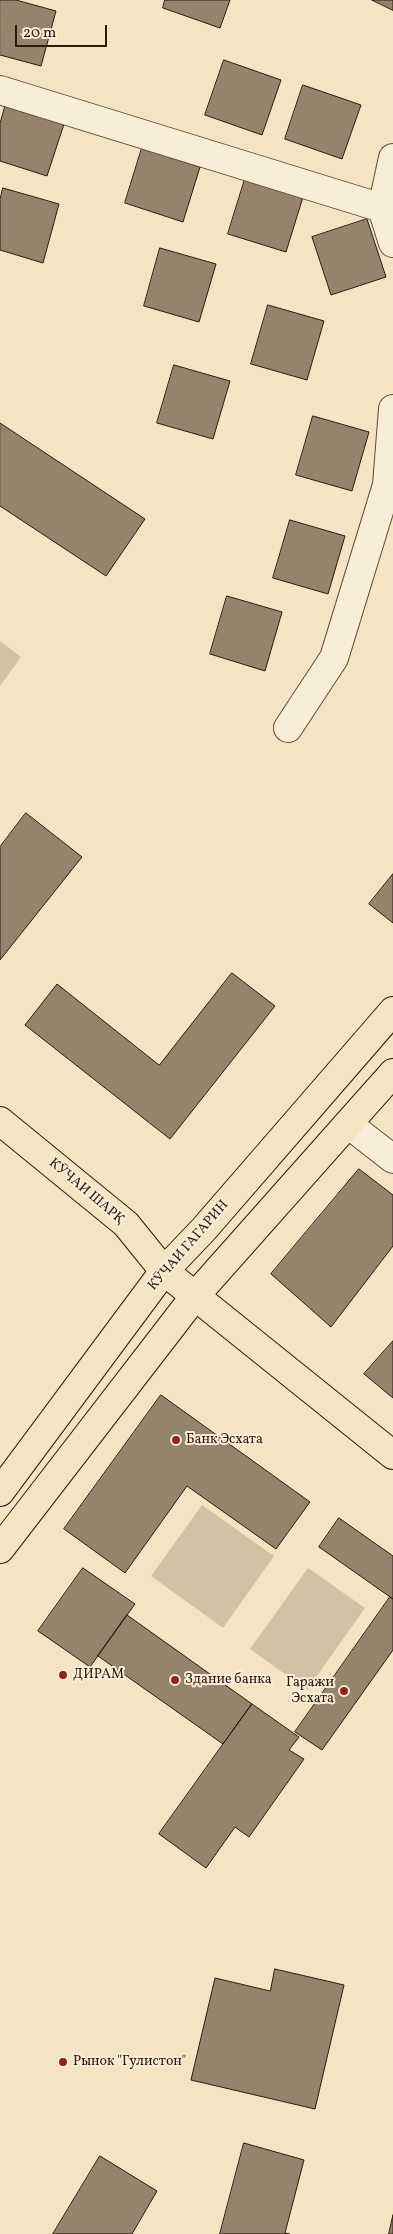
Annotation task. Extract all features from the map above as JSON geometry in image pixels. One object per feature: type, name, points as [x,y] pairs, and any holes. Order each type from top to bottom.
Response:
[{"type":"main road","name":"КӮЧАИ ГАГАРИН","points":[[0,1492],[164,1271],[204,1229],[393,1011]]},
{"type":"main road","points":[[0,1549],[195,1296],[393,1073]]},
{"type":"main road","name":"КӮЧАИ ШАРҚ","points":[[0,1120],[126,1224],[164,1271],[393,1455]]},
{"type":"street","points":[[0,90],[382,208]]},
{"type":"street","points":[[393,158],[382,208],[393,243]]},
{"type":"street","points":[[288,728],[334,658],[387,484],[392,424]]},
{"type":"street","points":[[348,1124],[393,1159]]},
{"type":"shaded area","points":[[0,641],[21,657],[0,686]]},
{"type":"shaded area","points":[[202,1505],[274,1556],[223,1628],[151,1576]]},
{"type":"shaded area","points":[[308,1568],[365,1608],[307,1690],[250,1649]]},
{"type":"building","points":[[0,0],[16,0],[56,11],[41,66],[0,55]]},
{"type":"building","points":[[165,0],[230,0],[220,28],[163,8]]},
{"type":"building","points":[[372,0],[393,0],[393,10]]},
{"type":"building","points":[[224,60],[281,80],[262,135],[205,115]]},
{"type":"building","points":[[303,85],[361,105],[342,159],[285,139]]},
{"type":"building","points":[[6,103],[65,121],[47,176],[0,161],[0,124]]},
{"type":"building","points":[[142,148],[200,167],[183,222],[125,203]]},
{"type":"building","points":[[245,179],[303,197],[286,252],[228,234]]},
{"type":"building","points":[[3,188],[59,204],[43,263],[0,250],[0,200]]},
{"type":"building","points":[[367,219],[386,277],[331,295],[312,237]]},
{"type":"building","points":[[160,248],[216,264],[199,322],[144,306]]},
{"type":"building","points":[[268,305],[324,321],[307,380],[251,364]]},
{"type":"building","points":[[174,365],[230,381],[213,439],[157,423]]},
{"type":"building","points":[[313,416],[369,432],[352,491],[296,475]]},
{"type":"building","points":[[0,423],[145,519],[106,576],[0,506]]},
{"type":"building","points":[[290,520],[345,536],[328,594],[273,578]]},
{"type":"building","points":[[227,596],[282,612],[265,671],[210,654]]},
{"type":"building","points":[[26,813],[82,857],[0,960],[0,847]]},
{"type":"building","points":[[393,874],[393,923],[369,904]]},
{"type":"building","points":[[232,973],[275,1006],[170,1139],[25,1025],[57,984],[159,1065]]},
{"type":"building","points":[[359,1169],[393,1195],[393,1246],[331,1327],[271,1274]]},
{"type":"building","points":[[393,1341],[393,1398],[364,1374]]},
{"type":"building","name":"Банк Эсхата","points":[[161,1395],[310,1502],[276,1549],[187,1486],[125,1573],[64,1529]]},
{"type":"building","points":[[339,1518],[393,1556],[393,1599],[319,1547]]},
{"type":"building","points":[[83,1568],[135,1604],[90,1667],[38,1631]]},
{"type":"building","name":"Гаражи Эсхата","points":[[390,1597],[393,1599],[393,1650],[322,1750],[295,1732]]},
{"type":"building","name":"Здание банка","points":[[127,1615],[252,1704],[223,1744],[98,1656]]},
{"type":"building","points":[[252,1704],[299,1737],[289,1750],[304,1759],[249,1837],[235,1827],[206,1868],[159,1834]]},
{"type":"building","points":[[275,1969],[344,1985],[315,2109],[191,2080],[215,1978],[270,1991]]},
{"type":"building","points":[[244,2143],[304,2160],[285,2233],[290,2234],[220,2234]]},
{"type":"building","points":[[100,2156],[157,2191],[132,2234],[53,2234]]},
{"type":"building","points":[[393,2215],[393,2234],[389,2234]]},
{"type":"place","name":"Банк Эсхата","points":[[176,1440]]},
{"type":"place","name":"ДИРАМ","points":[[63,1675]]},
{"type":"place","name":"Здание банка","points":[[175,1680]]},
{"type":"place","name":"Гаражи Эсхата","points":[[344,1691]]},
{"type":"place","name":"Рынок \"Гулистон\"","points":[[63,2062]]}]
